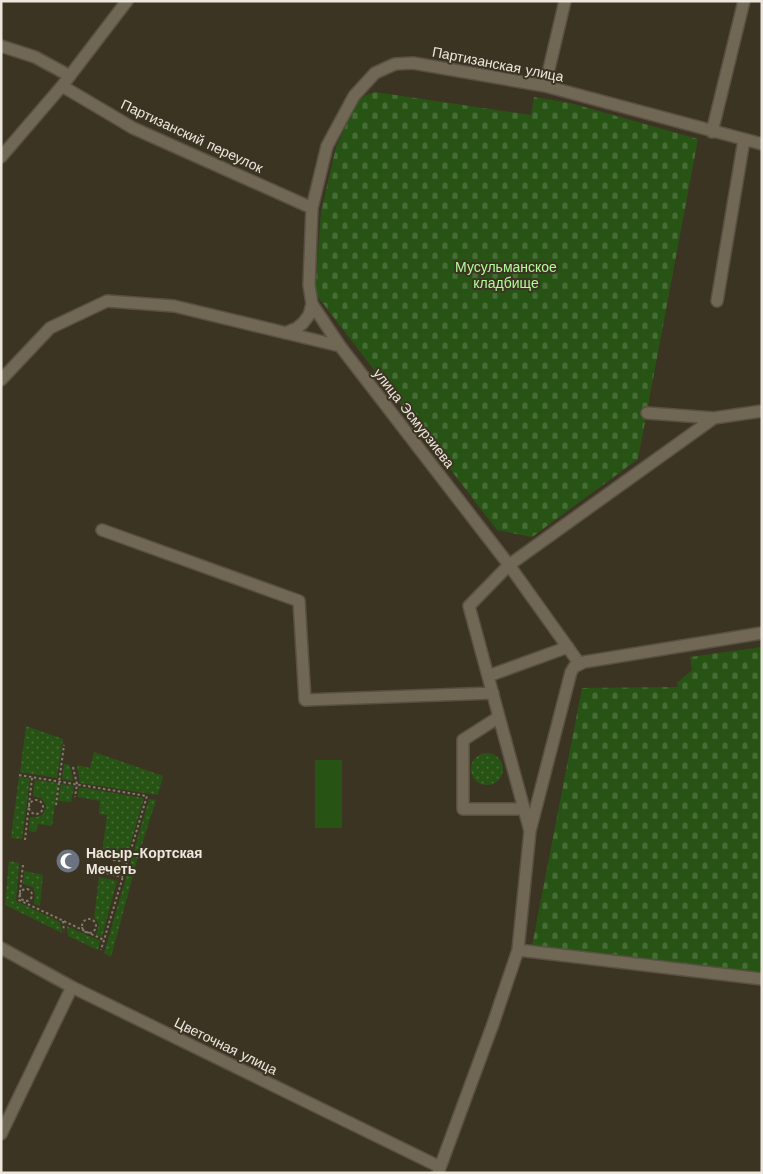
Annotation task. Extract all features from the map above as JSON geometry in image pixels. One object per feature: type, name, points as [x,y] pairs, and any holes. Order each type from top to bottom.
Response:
[{"type":"street","points":[[1,156],[62,86],[128,1]]},
{"type":"street","points":[[545,86],[565,1]]},
{"type":"street","points":[[712,132],[744,1]]},
{"type":"street","points":[[1,46],[35,57],[70,76]]},
{"type":"street","name":"Партизанская улица","points":[[312,304],[309,285],[312,208],[327,146],[354,96],[376,73],[395,64],[413,63],[545,86],[762,144]]},
{"type":"street","name":"Партизанский переулок","points":[[62,86],[132,128],[312,208]]},
{"type":"street","points":[[717,301],[744,140]]},
{"type":"street","points":[[1,380],[50,328],[107,301],[174,306],[340,346]]},
{"type":"street","points":[[285,333],[303,323],[309,315],[312,304]]},
{"type":"street","name":"улица Эсмурзиева","points":[[312,304],[340,346],[508,565],[579,663]]},
{"type":"street","points":[[647,413],[714,418],[762,411]]},
{"type":"street","points":[[530,831],[469,606],[508,565],[714,418]]},
{"type":"street","points":[[102,530],[298,601],[305,700],[493,693]]},
{"type":"street","points":[[439,1170],[494,1024],[518,950],[530,831],[571,672],[574,667],[579,663],[762,633]]},
{"type":"street","points":[[488,676],[568,647]]},
{"type":"street","points":[[499,717],[463,740],[463,809],[524,809]]},
{"type":"street","name":"Цветочная улица","points":[[1,948],[72,987],[439,1170]]},
{"type":"street","points":[[518,950],[762,980]]},
{"type":"street","points":[[1,1134],[72,987]]},
{"type":"path","points":[[56,805],[64,745]]},
{"type":"path","points":[[73,767],[77,784],[75,797]]},
{"type":"path","points":[[19,775],[147,796],[101,950]]},
{"type":"path","points":[[25,840],[32,777]]},
{"type":"path","points":[[36,800],[43,807],[40,813],[36,814],[30,811],[29,806],[32,801],[36,800]]},
{"type":"path","points":[[113,860],[127,862]]},
{"type":"path","points":[[23,866],[19,900],[104,940]]},
{"type":"path","points":[[102,872],[123,877]]},
{"type":"path","points":[[25,889],[29,890],[32,895],[28,901],[20,896],[22,890],[25,889]]},
{"type":"path","points":[[87,919],[91,919],[96,924],[95,929],[90,932],[85,931],[82,928],[82,924],[87,919]]},
{"type":"path","points":[[63,921],[64,930]]},
{"type":"green space","name":"Мусульманское кладбище","points":[[375,92],[531,115],[534,97],[570,103],[698,139],[638,459],[532,537],[497,530],[315,293],[321,212],[336,147],[357,102],[366,95]]},
{"type":"green space","points":[[762,647],[762,973],[532,946],[582,688],[678,687],[677,683],[692,670],[690,657]]},
{"type":"green space","points":[[26,726],[63,739],[57,778],[20,772]]},
{"type":"green space","points":[[94,752],[163,776],[158,795],[80,783],[77,765],[90,768]]},
{"type":"green space","points":[[487,753],[493,754],[498,758],[502,763],[502,775],[498,780],[493,784],[487,785],[481,784],[476,780],[472,775],[471,769],[472,763],[476,758],[481,754]]},
{"type":"green space","points":[[315,760],[342,760],[342,828],[315,828]]},
{"type":"green space","points":[[64,764],[70,765],[73,781],[62,779]]},
{"type":"green space","points":[[19,776],[30,779],[22,839],[11,838]]},
{"type":"green space","points":[[35,780],[58,783],[52,826],[38,824],[36,832],[29,831],[30,817],[41,815],[46,805],[41,798],[33,796]]},
{"type":"green space","points":[[61,784],[74,786],[71,802],[58,801]]},
{"type":"green space","points":[[79,787],[144,798],[127,856],[102,853],[107,815],[99,814],[100,801],[78,797]]},
{"type":"green space","points":[[149,799],[156,800],[138,857],[111,957],[104,953]]},
{"type":"green space","points":[[9,861],[19,863],[16,901],[60,922],[62,933],[5,905]]},
{"type":"green space","points":[[24,871],[43,875],[40,906],[34,904],[35,894],[33,887],[23,884]]},
{"type":"green space","points":[[99,877],[117,881],[102,937],[96,935],[99,924],[94,917]]},
{"type":"green space","points":[[67,926],[100,941],[98,950],[68,936]]},
{"type":"place","name":"Насыр-Кортская Мечеть","points":[[68,861]]}]
